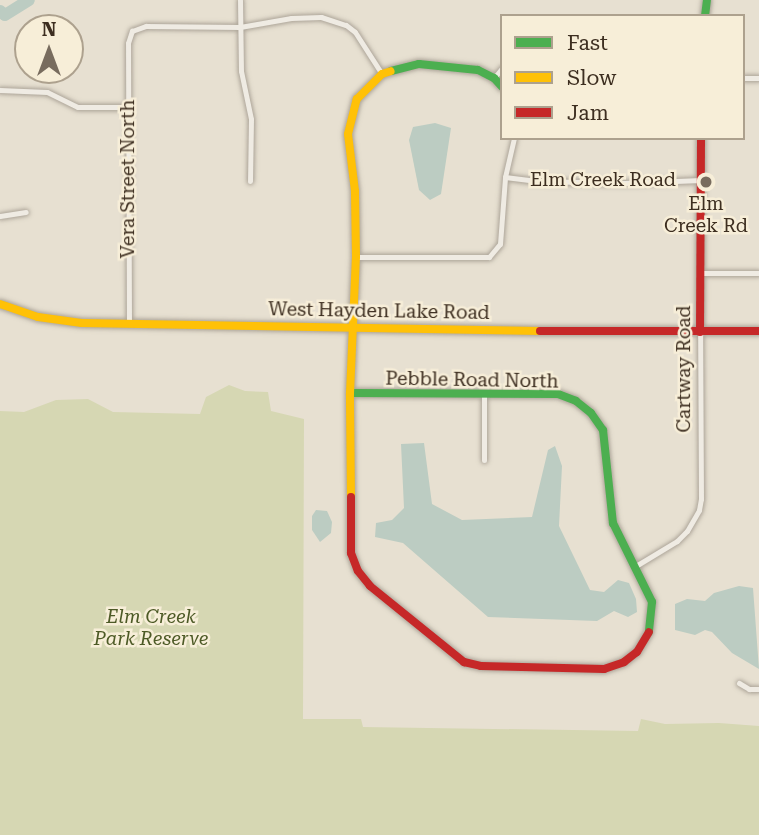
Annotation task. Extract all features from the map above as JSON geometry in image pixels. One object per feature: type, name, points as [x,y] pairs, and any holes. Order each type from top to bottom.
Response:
[{"type":"street","points":[[240,0],[241,71],[251,118],[250,181]]},
{"type":"street","points":[[240,27],[291,18],[332,19],[355,32],[382,74],[402,66],[419,64],[462,67],[494,78],[500,85]]},
{"type":"street","name":"Vera Street North","points":[[129,323],[130,35],[138,27],[146,26],[240,27]]},
{"type":"street","points":[[494,78],[500,70]]},
{"type":"street","name":"Pebble Road North","points":[[351,393],[558,394],[576,401],[591,412],[604,438],[608,498],[613,523],[649,593],[652,621],[642,646],[624,662],[604,669],[481,666],[464,662],[370,586],[358,571],[351,553],[351,393],[356,257],[355,191],[348,134],[357,99],[382,74]]},
{"type":"street","points":[[0,90],[47,92],[78,107],[128,107]]},
{"type":"street","points":[[356,257],[489,257],[500,244],[505,177],[514,140]]},
{"type":"street","name":"Cartway Road","points":[[634,567],[677,541],[687,531],[699,510],[701,499],[701,140]]},
{"type":"street","name":"Elm Creek Road","points":[[505,177],[625,183],[701,180]]},
{"type":"street","points":[[0,216],[26,212]]},
{"type":"street","points":[[700,273],[759,273]]},
{"type":"street","name":"West Hayden Lake Road","points":[[0,304],[61,321],[759,331]]},
{"type":"street","points":[[484,394],[484,460]]},
{"type":"street","points":[[739,683],[749,689],[759,689]]},
{"type":"green space","name":"Elm Creek Park Reserve","points":[[229,385],[245,391],[268,392],[271,411],[304,419],[303,719],[361,719],[363,727],[638,731],[641,719],[665,724],[719,723],[759,726],[759,835],[0,835],[0,411],[24,412],[56,400],[88,399],[113,412],[200,414],[206,397]]},
{"type":"shaded area","points":[[435,123],[451,128],[441,194],[430,200],[419,190],[409,140],[413,127]]},
{"type":"shaded area","points":[[424,443],[432,504],[462,520],[532,517],[548,450],[555,446],[562,466],[559,526],[590,590],[604,592],[618,580],[629,583],[636,599],[637,612],[628,617],[614,611],[597,621],[488,617],[403,543],[375,537],[376,523],[392,520],[404,508],[401,444]]},
{"type":"shaded area","points":[[316,510],[327,511],[332,522],[331,533],[320,542],[312,530],[312,516]]},
{"type":"shaded area","points":[[739,586],[753,588],[759,669],[732,653],[712,632],[705,630],[695,635],[675,630],[675,604],[687,599],[705,601],[714,593]]},
{"type":"waterway","points":[[0,11],[5,15],[29,0]]},
{"type":"traffic: fast","points":[[705,14],[707,0]]},
{"type":"traffic: fast","points":[[391,71],[419,64],[478,70],[494,78],[500,85]]},
{"type":"traffic: fast","points":[[350,393],[558,394],[576,401],[591,413],[603,430],[613,523],[652,602],[649,632]]},
{"type":"traffic: slow","points":[[351,497],[350,393],[356,257],[355,191],[348,134],[357,99],[382,74],[391,71]]},
{"type":"traffic: slow","points":[[0,304],[38,317],[82,323],[540,331]]},
{"type":"traffic: jam","points":[[700,332],[701,140]]},
{"type":"traffic: jam","points":[[540,331],[759,331]]},
{"type":"traffic: jam","points":[[351,497],[351,553],[358,571],[370,586],[464,662],[481,666],[604,669],[624,662],[637,652],[649,632]]},
{"type":"place","name":"Elm Creek Rd","points":[[706,182]]}]
